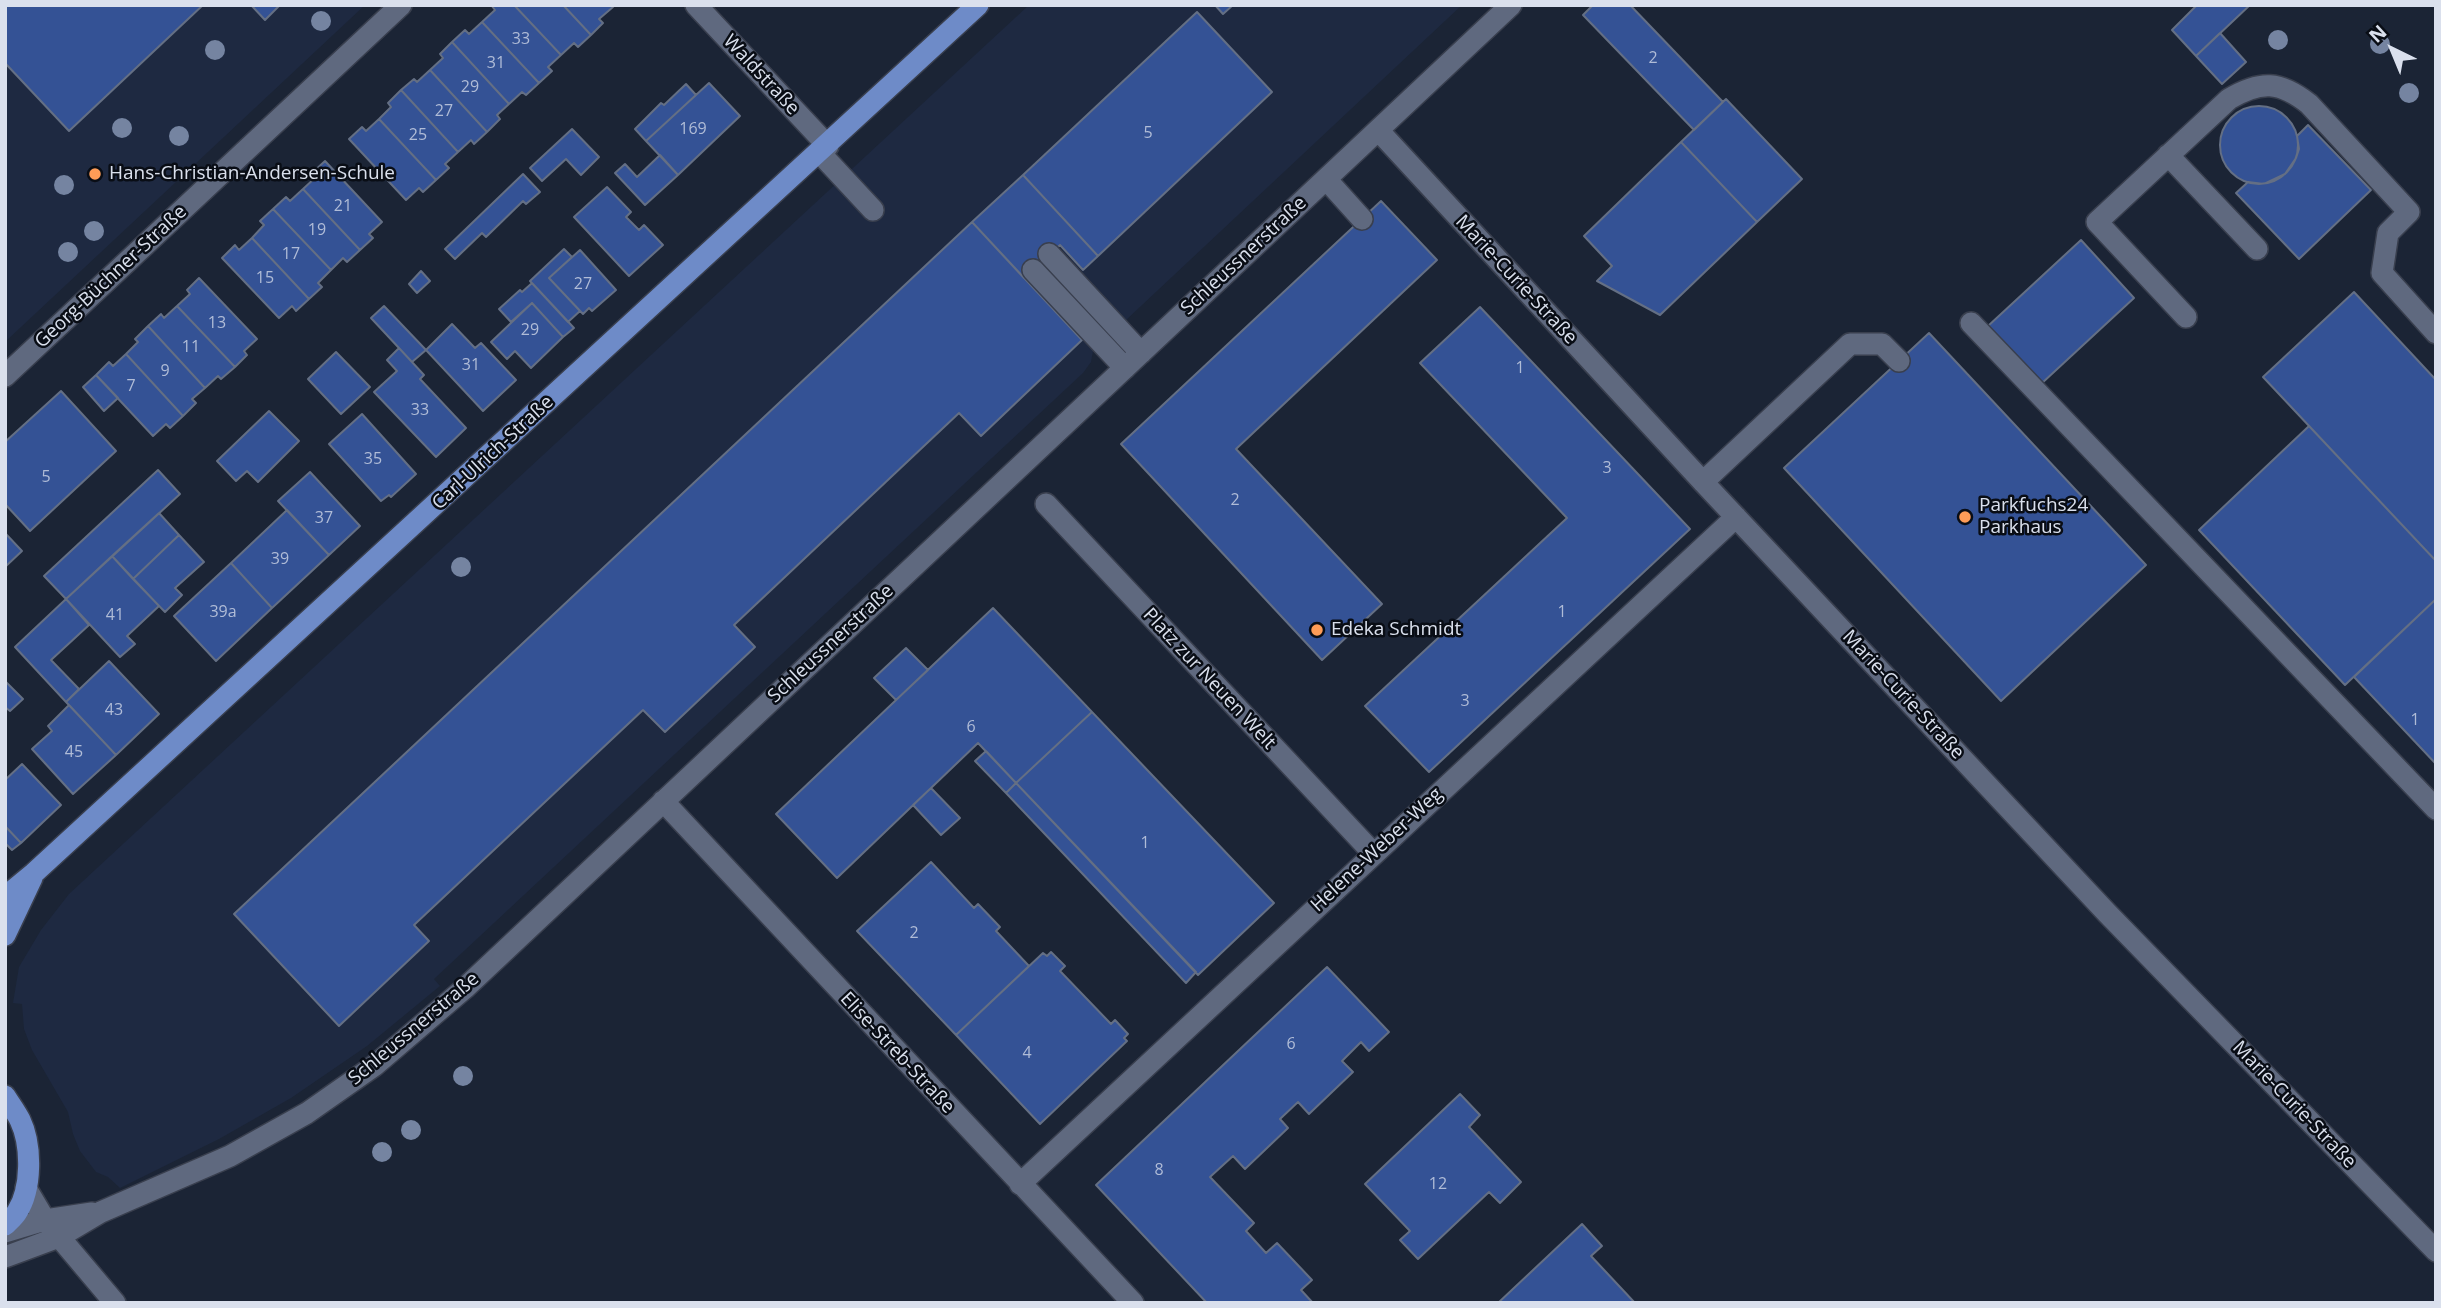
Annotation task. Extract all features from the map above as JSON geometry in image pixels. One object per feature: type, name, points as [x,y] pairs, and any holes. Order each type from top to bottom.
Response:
[{"type":"main road","name":"Carl-Ulrich-Straße","points":[[5,897],[978,5]]},
{"type":"main road","points":[[5,935],[34,873]]},
{"type":"main road","points":[[5,1097],[21,1122],[27,1146],[28,1171],[26,1188],[18,1211],[5,1225]]},
{"type":"street","name":"Georg-Büchner-Straße","points":[[5,376],[401,5]]},
{"type":"street","name":"Waldstraße","points":[[696,5],[824,149],[873,211]]},
{"type":"street","name":"Schleussnerstraße","points":[[5,1256],[59,1237],[100,1212],[230,1156],[307,1113],[374,1066],[465,988],[1511,5]]},
{"type":"street","points":[[2186,317],[2097,222],[2229,99],[2248,88],[2270,85],[2292,90],[2309,104],[2409,212],[2388,233],[2382,273],[2436,333]]},
{"type":"street","name":"Marie-Curie-Straße","points":[[1378,130],[1703,482],[2107,912],[2436,1251]]},
{"type":"street","points":[[2168,155],[2258,249]]},
{"type":"street","points":[[1326,180],[1362,219]]},
{"type":"street","points":[[1049,254],[1141,353]]},
{"type":"street","points":[[1033,270],[1125,368]]},
{"type":"street","points":[[1971,323],[2436,809]]},
{"type":"street","points":[[1703,482],[1850,344],[1882,344],[1899,361]]},
{"type":"street","name":"Platz zur Neuen Welt","points":[[1046,504],[1373,853]]},
{"type":"street","name":"Helene-Weber-Weg","points":[[1020,1184],[1736,517]]},
{"type":"street","name":"Elise-Streb-Straße","points":[[663,801],[1133,1303]]},
{"type":"street","points":[[5,887],[34,873]]},
{"type":"street","points":[[26,1188],[45,1220],[116,1303]]},
{"type":"street","name":"Schleussnerstraße","points":[[5,1232],[45,1220],[100,1212]]},
{"type":"shaded area","name":"Hans-Christian-Andersen-Schule","points":[[5,5],[365,5],[5,342]]},
{"type":"shaded area","points":[[1029,5],[1462,5],[1093,351],[1091,362],[1083,373],[434,979],[440,986],[367,1046],[291,1098],[219,1139],[120,1188],[108,1177],[96,1172],[80,1151],[68,1112],[32,1050],[24,1029],[22,1004],[13,1003],[19,967],[41,930],[69,894]]},
{"type":"building","points":[[5,5],[203,5],[69,131],[5,63]]},
{"type":"building","points":[[251,5],[280,5],[265,20]]},
{"type":"building","points":[[491,5],[514,5],[561,55],[548,67],[552,71],[539,83],[482,22],[495,10]]},
{"type":"building","points":[[514,5],[563,5],[591,35],[578,47],[574,43],[561,55]]},
{"type":"building","points":[[563,5],[613,7],[599,19],[603,23],[591,35]]},
{"type":"building","points":[[1215,5],[1233,5],[1223,14]]},
{"type":"building","points":[[1593,5],[1630,5],[1723,102],[1694,130],[1583,15]]},
{"type":"building","points":[[2197,5],[2250,5],[2196,56],[2172,30]]},
{"type":"building","points":[[1197,12],[1272,92],[1098,256],[1023,175]]},
{"type":"building","points":[[482,22],[539,83],[526,95],[522,92],[509,104],[452,42],[465,30],[469,34]]},
{"type":"building","points":[[2220,33],[2246,62],[2222,84],[2196,56]]},
{"type":"building","points":[[452,42],[509,104],[497,115],[500,119],[487,132],[430,70],[443,58],[440,54]]},
{"type":"building","points":[[430,70],[487,132],[474,144],[471,140],[458,152],[401,90],[414,79],[417,82]]},
{"type":"building","points":[[709,83],[740,116],[678,175],[646,141]]},
{"type":"building","points":[[686,84],[696,95],[646,141],[635,129],[661,103],[664,105]]},
{"type":"building","points":[[401,90],[458,152],[445,164],[449,168],[436,180],[379,119],[391,107],[388,103]]},
{"type":"building","points":[[1726,99],[1802,179],[1757,222],[1681,142]]},
{"type":"building","points":[[2259,106],[2274,109],[2287,117],[2295,130],[2298,145],[2295,160],[2287,173],[2274,181],[2259,184],[2244,181],[2231,173],[2223,160],[2220,145],[2223,130],[2231,117],[2244,109]]},
{"type":"building","points":[[379,119],[436,180],[423,192],[419,188],[406,200],[349,139],[362,127],[366,131]]},
{"type":"building","points":[[2308,125],[2371,190],[2299,259],[2236,193],[2248,182],[2264,184],[2285,174],[2299,149],[2297,136]]},
{"type":"building","points":[[572,129],[599,157],[581,175],[566,159],[542,181],[530,168]]},
{"type":"building","points":[[1681,142],[1757,222],[1660,315],[1597,281],[1612,266],[1584,236]]},
{"type":"building","points":[[660,155],[678,175],[645,205],[615,173],[625,164],[637,177]]},
{"type":"building","points":[[325,161],[382,222],[369,234],[373,238],[360,250],[303,189],[316,177],[312,173]]},
{"type":"building","points":[[523,174],[540,192],[526,204],[523,201],[486,237],[482,233],[455,259],[445,249]]},
{"type":"building","points":[[1023,175],[1098,256],[1083,270],[1060,245],[1024,278],[972,222]]},
{"type":"building","points":[[607,187],[631,212],[626,217],[639,230],[644,225],[663,245],[629,276],[574,217]]},
{"type":"building","points":[[303,189],[360,250],[347,262],[343,258],[331,270],[273,209],[286,197],[290,201]]},
{"type":"building","points":[[1381,201],[1437,260],[1236,449],[1382,604],[1322,660],[1121,444]]},
{"type":"building","points":[[273,209],[331,270],[318,283],[322,287],[309,299],[252,238],[264,225],[260,221]]},
{"type":"building","points":[[972,222],[1082,340],[981,436],[959,413],[734,625],[755,647],[665,732],[643,710],[414,925],[429,941],[339,1026],[234,914]]},
{"type":"building","points":[[252,238],[309,299],[296,311],[292,306],[279,318],[222,258],[235,245],[239,250]]},
{"type":"building","points":[[2081,240],[2134,298],[2041,384],[1988,326]]},
{"type":"building","points":[[564,249],[572,257],[549,278],[580,311],[568,322],[530,281]]},
{"type":"building","points":[[580,250],[616,290],[592,311],[589,308],[583,314],[549,278]]},
{"type":"building","points":[[421,271],[430,281],[417,293],[409,284]]},
{"type":"building","points":[[199,278],[257,339],[244,351],[247,355],[235,367],[177,306],[190,294],[187,290]]},
{"type":"building","points":[[532,283],[574,328],[563,337],[532,303],[511,322],[499,309]]},
{"type":"building","points":[[2354,292],[2436,380],[2436,561],[2263,377]]},
{"type":"building","points":[[532,303],[563,337],[531,368],[515,351],[507,359],[491,342]]},
{"type":"building","points":[[177,306],[235,367],[221,379],[218,376],[205,388],[148,326],[161,314],[164,318]]},
{"type":"building","points":[[384,306],[426,350],[412,362],[371,318]]},
{"type":"building","points":[[1480,307],[1690,529],[1429,772],[1365,706],[1567,518],[1420,363]]},
{"type":"building","points":[[452,324],[475,348],[481,343],[516,380],[483,411],[426,350]]},
{"type":"building","points":[[148,326],[205,388],[192,399],[196,403],[183,416],[126,354],[138,342],[135,339]]},
{"type":"building","name":"Parkfuchs24 Parkhaus","points":[[1929,333],[2146,565],[2001,701],[1784,468]]},
{"type":"building","points":[[399,348],[424,375],[420,379],[466,428],[436,457],[374,392],[397,371],[387,360]]},
{"type":"building","points":[[336,352],[370,387],[341,414],[308,379]]},
{"type":"building","points":[[126,354],[183,416],[170,428],[166,424],[153,436],[96,375],[109,362],[113,366]]},
{"type":"building","points":[[96,375],[118,398],[104,411],[83,387]]},
{"type":"building","points":[[61,391],[116,451],[30,531],[5,504],[5,442]]},
{"type":"building","points":[[269,411],[299,441],[258,482],[247,471],[236,481],[217,461]]},
{"type":"building","points":[[362,414],[416,474],[391,497],[389,495],[381,501],[329,444]]},
{"type":"building","points":[[2309,426],[2436,561],[2436,599],[2345,685],[2199,530]]},
{"type":"building","points":[[158,470],[180,494],[66,599],[44,576]]},
{"type":"building","points":[[310,472],[360,526],[329,555],[278,501]]},
{"type":"building","points":[[287,510],[329,555],[272,608],[231,563]]},
{"type":"building","points":[[159,513],[179,535],[133,579],[112,556]]},
{"type":"building","points":[[5,533],[22,551],[5,567]]},
{"type":"building","points":[[179,535],[204,562],[175,588],[182,595],[165,612],[133,579]]},
{"type":"building","points":[[112,556],[159,606],[127,636],[135,644],[120,657],[66,599]]},
{"type":"building","points":[[231,563],[272,608],[216,661],[174,616]]},
{"type":"building","points":[[66,599],[89,625],[51,660],[79,689],[66,702],[15,647]]},
{"type":"building","points":[[2436,599],[2436,764],[2354,677]]},
{"type":"building","points":[[993,608],[1092,712],[1016,783],[978,743],[837,878],[776,814]]},
{"type":"building","points":[[906,648],[928,670],[896,700],[874,678]]},
{"type":"building","points":[[109,661],[159,714],[116,755],[66,702]]},
{"type":"building","points":[[5,681],[23,699],[10,711],[5,707]]},
{"type":"building","points":[[69,705],[116,755],[73,794],[32,749],[52,731],[48,726]]},
{"type":"building","points":[[1092,712],[1274,903],[1198,975],[1016,783]]},
{"type":"building","points":[[986,751],[1016,783],[1006,793],[975,761]]},
{"type":"building","points":[[22,764],[61,805],[21,843],[5,826],[5,780]]},
{"type":"building","points":[[1016,783],[1196,972],[1186,983],[1006,793]]},
{"type":"building","points":[[931,788],[960,818],[941,835],[913,805]]},
{"type":"building","points":[[5,826],[21,843],[12,850],[5,843]]},
{"type":"building","points":[[931,862],[974,908],[978,904],[1000,927],[996,931],[1029,966],[956,1035],[857,931]]},
{"type":"building","points":[[1051,952],[1065,966],[1060,971],[1111,1024],[1115,1020],[1128,1034],[1124,1038],[1127,1041],[1040,1124],[956,1035],[1043,953],[1047,956]]},
{"type":"building","points":[[1327,967],[1389,1032],[1369,1051],[1361,1042],[1342,1061],[1353,1072],[1309,1114],[1298,1102],[1280,1119],[1288,1128],[1245,1169],[1233,1156],[1210,1177],[1254,1223],[1246,1231],[1266,1253],[1277,1243],[1312,1280],[1301,1290],[1313,1303],[1207,1303],[1096,1185]]},
{"type":"building","points":[[1460,1094],[1480,1115],[1469,1127],[1521,1182],[1500,1203],[1489,1192],[1418,1259],[1400,1240],[1410,1231],[1365,1184]]},
{"type":"building","points":[[1582,1224],[1602,1246],[1591,1256],[1635,1303],[1498,1303]]},
{"type":"place","name":"Hans-Christian-Andersen-Schule","points":[[95,174]]},
{"type":"place","name":"Parkfuchs24 Parkhaus","points":[[1965,517]]},
{"type":"place","name":"Edeka Schmidt","points":[[1317,630]]}]
